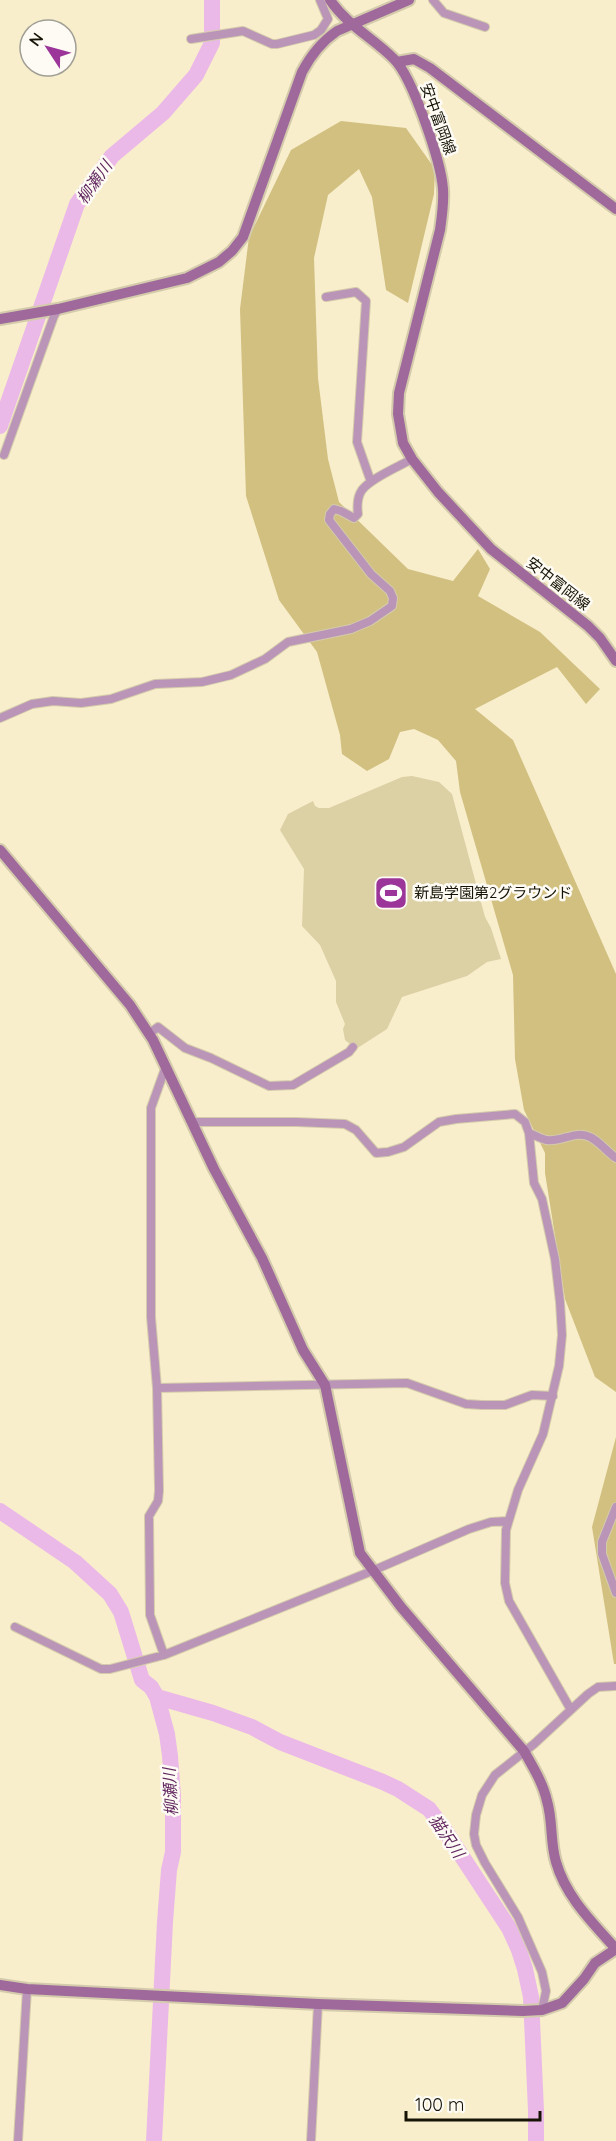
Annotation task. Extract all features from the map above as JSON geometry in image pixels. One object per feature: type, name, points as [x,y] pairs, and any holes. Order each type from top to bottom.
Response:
[{"type":"street","points":[[191,39],[246,31],[272,44],[309,37],[321,30],[328,19],[320,0]]},
{"type":"street","name":"安中富岡線","points":[[330,0],[351,25],[397,62],[415,96],[440,169],[443,188],[440,230],[399,393],[399,426],[403,443],[412,459],[438,492],[491,549],[588,626],[600,638],[616,661]]},
{"type":"street","points":[[0,319],[23,317],[187,278],[213,266],[232,251],[243,237],[302,72],[312,55],[337,31],[409,0]]},
{"type":"street","points":[[433,0],[444,13],[485,27]]},
{"type":"street","points":[[397,62],[414,59],[430,68],[616,209]]},
{"type":"street","points":[[326,297],[356,292],[366,301],[357,442],[371,482]]},
{"type":"street","points":[[4,454],[57,309]]},
{"type":"street","points":[[0,718],[32,704],[53,701],[81,703],[111,699],[134,689],[155,684],[202,682],[231,675],[266,659],[288,642],[351,629],[370,621],[392,606],[393,598],[390,591],[371,574],[329,520],[330,514],[334,509],[354,518],[358,514],[357,502],[361,490],[412,459]]},
{"type":"street","points":[[0,850],[130,1005],[149,1034],[214,1169],[262,1258],[303,1350],[326,1385],[360,1553],[372,1571],[524,1751],[538,1775],[548,1802],[555,1860],[564,1885],[581,1910],[616,1949],[595,1963],[584,1980],[562,2003],[540,2010],[524,2011],[318,2004],[27,1989],[0,1985]]},
{"type":"street","points":[[149,1034],[158,1027],[185,1048],[269,1086],[292,1085],[353,1047]]},
{"type":"street","points":[[164,1655],[150,1615],[149,1516],[158,1501],[159,1491],[157,1388],[151,1317],[151,1108],[166,1066]]},
{"type":"street","points":[[193,1122],[345,1124],[356,1130],[376,1153],[404,1147],[439,1122],[515,1114],[525,1122],[529,1133],[534,1183],[542,1199],[555,1259],[562,1335],[559,1366],[543,1434],[518,1490],[508,1521],[505,1583],[509,1601],[570,1710]]},
{"type":"street","points":[[529,1133],[547,1140],[561,1140],[578,1135],[586,1136],[592,1138],[616,1158]]},
{"type":"street","points":[[157,1388],[407,1383],[466,1404],[505,1405],[532,1395],[553,1396]]},
{"type":"street","points":[[616,1507],[602,1542],[602,1554],[616,1593]]},
{"type":"street","points":[[15,1627],[100,1669],[110,1669],[164,1655],[469,1529],[490,1522],[508,1521]]},
{"type":"street","points":[[540,2010],[546,1991],[542,1972],[518,1917],[485,1863],[474,1834],[482,1795],[495,1775],[598,1687],[616,1686]]},
{"type":"street","points":[[18,2141],[27,1989]]},
{"type":"street","points":[[310,2141],[318,2004]]},
{"type":"shaded area","points":[[341,121],[406,128],[435,169],[434,194],[408,303],[386,290],[372,197],[359,169],[328,195],[314,258],[318,378],[328,459],[339,502],[408,569],[453,581],[478,549],[490,569],[478,596],[540,632],[600,689],[586,704],[557,667],[475,709],[513,740],[616,974],[616,1392],[595,1377],[565,1299],[545,1173],[545,1153],[524,1110],[515,1059],[513,975],[460,792],[456,761],[438,740],[414,729],[400,732],[389,759],[367,771],[342,754],[340,735],[317,652],[279,600],[246,496],[240,309],[249,237],[291,150]]},
{"type":"shaded area","name":"新島学園第2グラウンド","points":[[412,776],[439,782],[452,794],[485,917],[501,959],[487,962],[467,976],[402,997],[387,1029],[356,1049],[345,1040],[343,1029],[345,1024],[336,1002],[336,981],[320,945],[302,926],[304,869],[280,830],[288,814],[313,801],[319,808],[329,808],[402,777]]},
{"type":"shaded area","points":[[616,1437],[616,1664],[614,1664],[592,1527]]},
{"type":"waterway","name":"柳瀬川","points":[[0,426],[77,204],[112,156],[163,113],[196,75],[212,43],[212,0]]},
{"type":"waterway","name":"柳瀬川","points":[[0,1511],[75,1562],[110,1594],[121,1612],[142,1680],[151,1687],[157,1697],[167,1734],[173,1796],[173,1852],[169,1870],[165,1922],[154,2141]]},
{"type":"waterway","name":"猫沢川","points":[[157,1697],[252,1727],[280,1742],[383,1782],[429,1809],[509,1928],[519,1950],[531,1997],[536,2141]]},
{"type":"place","name":"新島学園第2グラウンド","points":[[391,893]]}]
